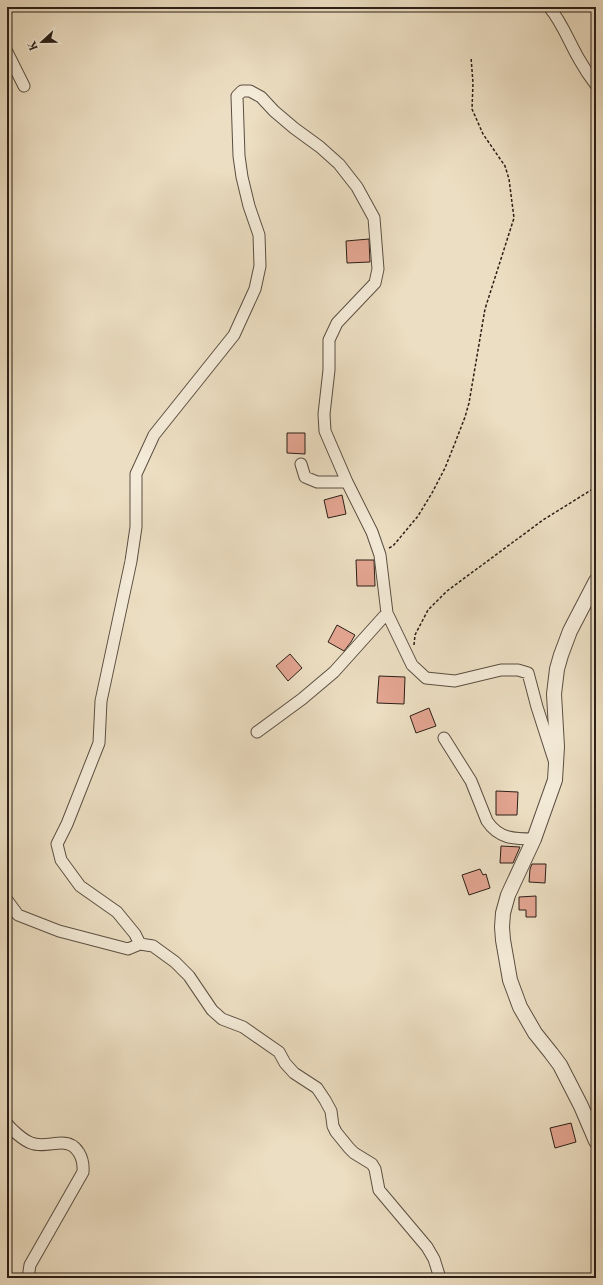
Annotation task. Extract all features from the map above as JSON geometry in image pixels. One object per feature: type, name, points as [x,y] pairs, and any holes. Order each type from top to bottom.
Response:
[{"type":"street","points":[[549,7],[554,12],[579,59],[596,85]]},
{"type":"street","points":[[7,52],[24,86]]},
{"type":"street","points":[[140,944],[135,934],[117,912],[80,886],[61,860],[57,844],[67,824],[99,743],[101,701],[131,561],[136,527],[136,474],[154,434],[234,335],[255,289],[260,266],[259,235],[249,206],[242,178],[237,96],[242,91],[250,91],[262,97],[274,111],[339,164],[357,187],[374,218],[378,269],[375,283],[337,323],[329,340],[329,370],[324,414],[325,431],[347,482],[372,532],[380,555],[387,613],[412,664],[426,678],[455,681],[501,670],[518,670],[528,674],[555,765]]},
{"type":"street","points":[[301,464],[305,477],[317,482],[347,482]]},
{"type":"street","points":[[596,582],[570,631],[557,669],[554,694],[557,747],[555,780],[534,839],[508,896],[503,913],[502,926],[510,980],[520,1007],[535,1033],[560,1065],[581,1106],[596,1141]]},
{"type":"street","points":[[257,732],[302,699],[334,672],[387,613]]},
{"type":"street","points":[[444,738],[471,781],[490,826],[495,831],[507,837],[515,839],[534,839]]},
{"type":"street","points":[[7,900],[18,915],[59,931],[128,949],[140,944],[153,946],[175,962],[189,976],[212,1010],[222,1020],[243,1027],[279,1052],[285,1063],[294,1072],[317,1088],[331,1111],[333,1126],[336,1132],[354,1153],[372,1164],[377,1176],[379,1190],[427,1247],[434,1259],[440,1278]]},
{"type":"street","points":[[7,1124],[12,1131],[31,1143],[51,1145],[63,1143],[73,1146],[80,1153],[84,1165],[83,1172],[30,1265],[28,1278]]},
{"type":"path","points":[[380,555],[393,546],[418,516],[445,468],[455,443],[469,403],[485,309],[514,218],[509,179],[505,166],[483,134],[472,109],[473,83],[471,57]]},
{"type":"path","points":[[412,664],[415,635],[428,610],[437,600],[467,575],[543,520],[596,487]]},
{"type":"building","points":[[369,239],[370,262],[347,263],[346,241]]},
{"type":"building","points":[[287,433],[305,433],[305,454],[287,453]]},
{"type":"building","points":[[342,495],[346,514],[328,518],[324,500]]},
{"type":"building","points":[[356,560],[374,560],[375,586],[357,586]]},
{"type":"building","points":[[337,625],[355,635],[344,651],[328,642]]},
{"type":"building","points":[[290,654],[302,668],[288,681],[276,666]]},
{"type":"building","points":[[379,676],[405,677],[404,704],[377,703]]},
{"type":"building","points":[[429,708],[436,726],[416,733],[410,716]]},
{"type":"building","points":[[496,791],[518,792],[517,815],[496,815]]},
{"type":"building","points":[[501,846],[520,847],[513,863],[500,863]]},
{"type":"building","points":[[532,864],[546,864],[545,883],[529,882]]},
{"type":"building","points":[[480,869],[483,875],[486,874],[490,888],[469,895],[462,875]]},
{"type":"building","points":[[536,896],[536,917],[526,917],[526,910],[519,910],[519,897]]},
{"type":"building","points":[[571,1123],[576,1142],[555,1148],[550,1128]]}]
